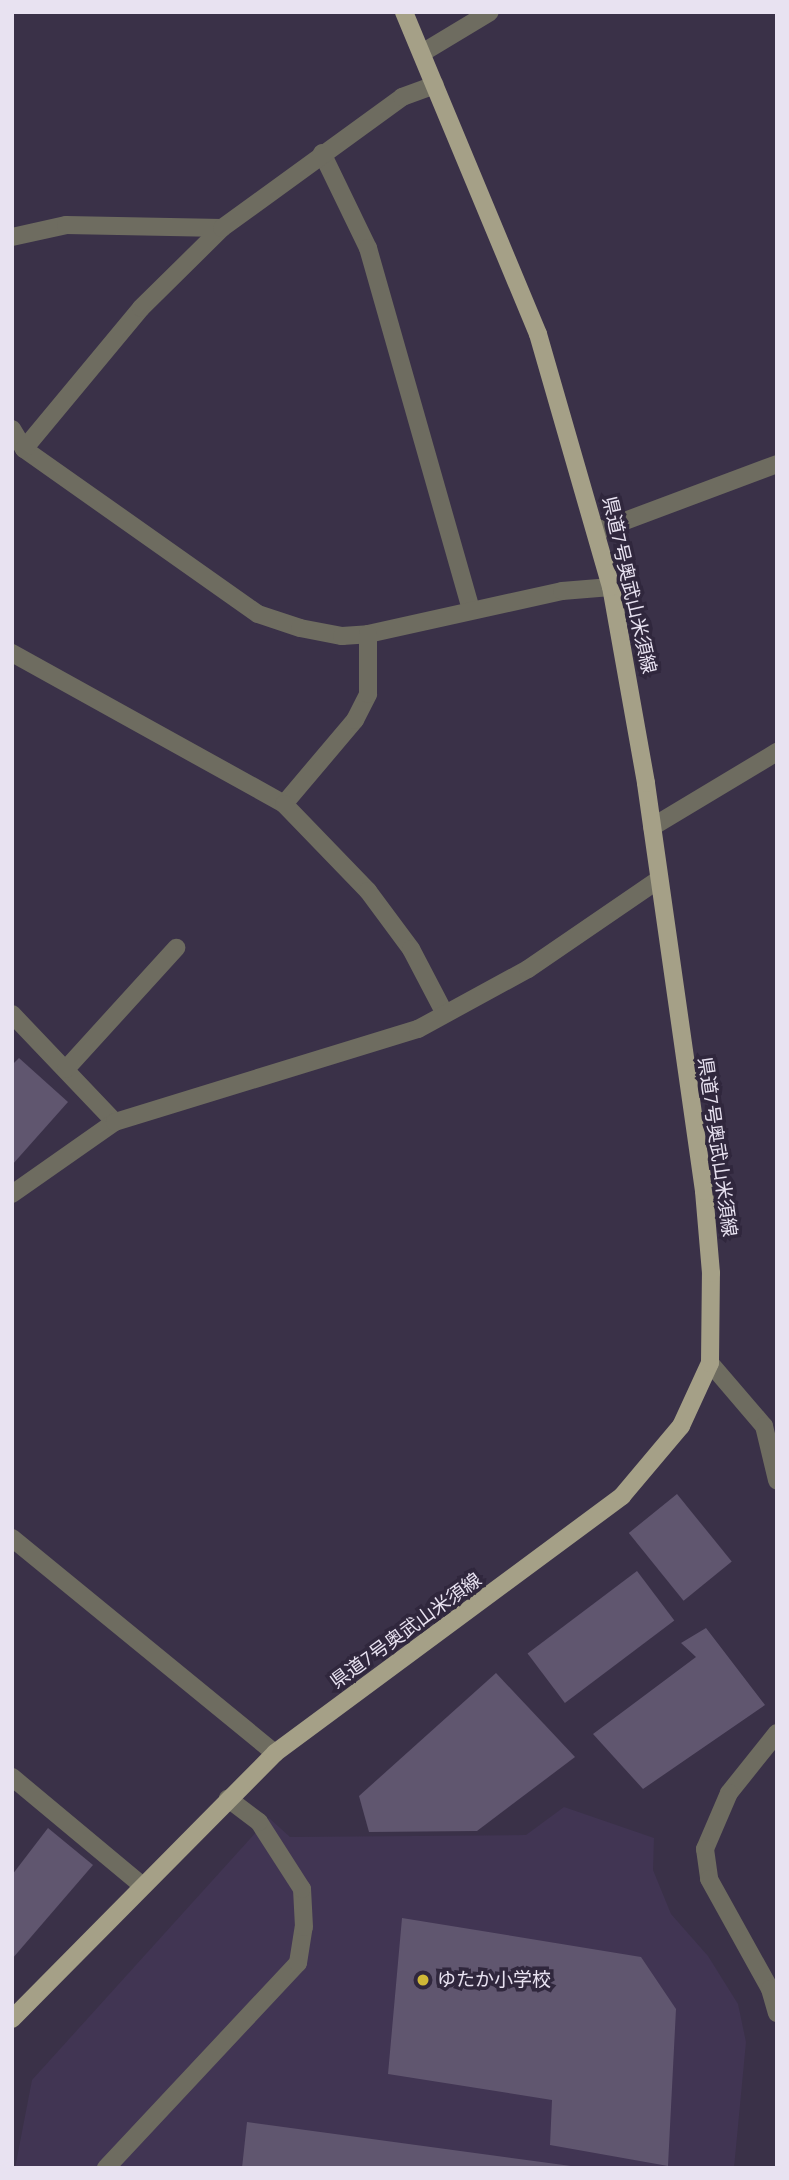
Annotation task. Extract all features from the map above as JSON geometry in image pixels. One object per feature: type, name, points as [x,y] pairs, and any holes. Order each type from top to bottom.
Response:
[{"type":"main road","name":"県道7号奥武山米須線","points":[[12,2019],[275,1753],[622,1496],[681,1426],[710,1363],[709,1232],[652,827],[611,587],[598,531],[515,271],[404,12]]},
{"type":"street","points":[[422,53],[490,12]]},
{"type":"street","points":[[24,449],[141,308],[222,228],[402,97],[435,85]]},
{"type":"street","points":[[322,153],[368,248],[471,609]]},
{"type":"street","points":[[12,237],[66,225],[222,228]]},
{"type":"street","points":[[12,429],[24,449],[258,614],[342,636],[368,634],[471,609],[611,587]]},
{"type":"street","points":[[598,531],[777,464]]},
{"type":"street","points":[[284,804],[355,720],[368,694],[368,634]]},
{"type":"street","points":[[12,653],[284,804],[368,891],[411,949],[446,1014]]},
{"type":"street","points":[[652,827],[777,752]]},
{"type":"street","points":[[12,1194],[115,1122],[418,1029],[528,969],[658,880]]},
{"type":"street","points":[[66,1069],[176,948]]},
{"type":"street","points":[[12,1014],[115,1122]]},
{"type":"street","points":[[710,1363],[764,1426],[777,1480]]},
{"type":"street","points":[[12,1538],[275,1753]]},
{"type":"street","points":[[777,1733],[729,1793],[705,1849],[709,1880],[770,1989],[777,2013]]},
{"type":"street","points":[[12,1777],[143,1886]]},
{"type":"street","points":[[106,2168],[298,1963],[304,1927],[302,1889],[259,1822],[228,1799]]},
{"type":"shaded area","name":"ゆたか小学校","points":[[564,1807],[654,1838],[653,1870],[671,1914],[708,1956],[738,2004],[746,2042],[734,2168],[15,2168],[32,2080],[269,1818],[290,1837],[526,1835]]},
{"type":"building","points":[[19,1058],[68,1102],[12,1165],[12,1065]]},
{"type":"building","points":[[677,1494],[732,1562],[684,1601],[629,1533]]},
{"type":"building","points":[[637,1571],[674,1621],[565,1703],[528,1653]]},
{"type":"building","points":[[706,1628],[765,1705],[643,1789],[593,1734],[696,1657],[681,1643]]},
{"type":"building","points":[[496,1673],[575,1757],[477,1831],[369,1832],[359,1796]]},
{"type":"building","points":[[48,1828],[93,1865],[12,1959],[12,1875]]},
{"type":"building","points":[[402,1918],[641,1957],[676,2009],[668,2166],[550,2145],[552,2100],[388,2074]]},
{"type":"building","points":[[247,2122],[571,2166],[571,2168],[242,2168]]},
{"type":"place","name":"ゆたか小学校","points":[[423,1980]]}]
